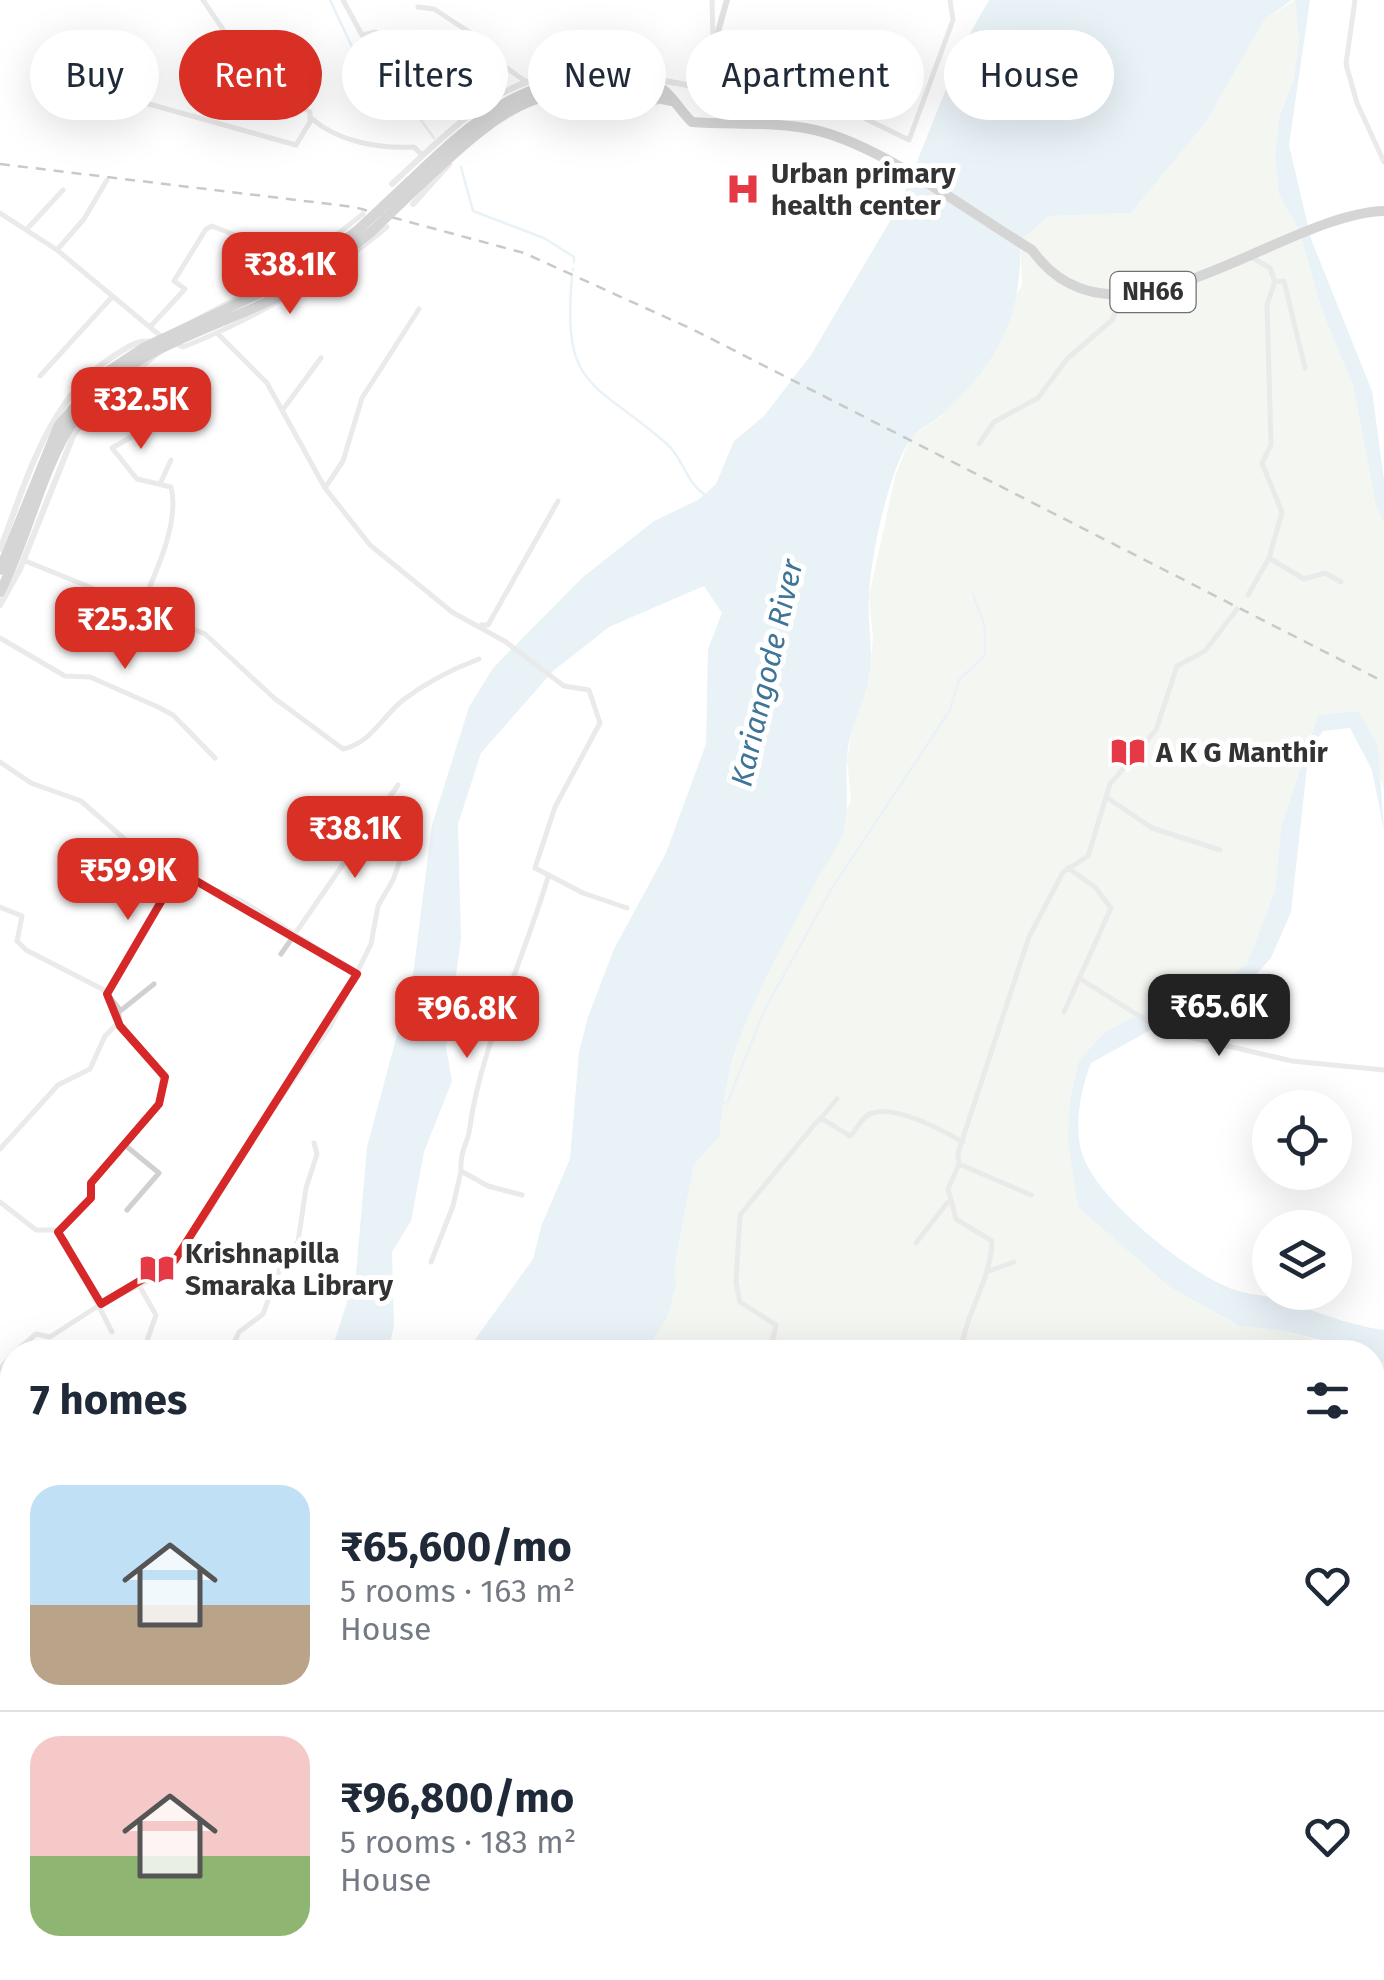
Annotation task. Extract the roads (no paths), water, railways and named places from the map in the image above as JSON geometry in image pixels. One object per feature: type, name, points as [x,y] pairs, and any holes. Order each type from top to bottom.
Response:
[{"type":"highway","name":"NH66","points":[[0,592],[60,444],[76,416],[105,384],[159,344],[176,343],[307,280],[415,183],[466,128],[508,98],[540,86],[606,78],[659,86],[692,122],[818,131],[903,170],[1032,250],[1044,267],[1070,284],[1105,294],[1166,289],[1328,224],[1384,212]]},
{"type":"highway","name":"NH66","points":[[415,183],[503,111],[533,99],[572,88],[605,88],[673,101]]},
{"type":"highway","name":"NH66","points":[[0,570],[59,425],[101,376],[188,326],[301,274],[365,230]]},
{"type":"highway","name":"NH66","points":[[176,343],[188,326]]},
{"type":"main road","points":[[719,30],[727,0]]},
{"type":"street","points":[[203,0],[223,30]]},
{"type":"street","points":[[343,0],[356,30]]},
{"type":"street","points":[[712,0],[713,30]]},
{"type":"street","points":[[924,97],[953,20],[950,0]]},
{"type":"street","points":[[1355,0],[1346,64],[1357,103],[1384,162]]},
{"type":"street","points":[[418,7],[434,9],[483,41],[487,54],[525,81]]},
{"type":"street","points":[[508,88],[564,71],[603,71],[686,85]]},
{"type":"street","points":[[413,204],[484,132],[530,105],[574,94],[649,103],[673,101]]},
{"type":"street","points":[[194,120],[296,145],[312,120],[369,145],[414,148],[422,156]]},
{"type":"street","points":[[392,184],[461,120]]},
{"type":"street","points":[[866,120],[908,140],[916,120]]},
{"type":"street","points":[[57,250],[84,220],[107,180]]},
{"type":"street","points":[[26,229],[62,190]]},
{"type":"street","points":[[0,214],[57,250],[150,328],[159,344]]},
{"type":"street","points":[[188,326],[189,320],[296,267],[363,214]]},
{"type":"street","points":[[150,328],[185,289],[174,280],[206,229],[212,226],[235,235]]},
{"type":"street","points":[[176,343],[183,347],[218,334],[307,289],[387,227]]},
{"type":"street","points":[[1248,595],[1269,558],[1282,512],[1262,462],[1270,444],[1267,304],[1275,282],[1270,268],[1249,256]]},
{"type":"street","points":[[1275,282],[1284,280],[1292,300],[1305,368]]},
{"type":"street","points":[[979,444],[994,422],[1038,398],[1067,359],[1112,320],[1124,293]]},
{"type":"street","points":[[40,376],[112,296]]},
{"type":"street","points":[[325,488],[344,460],[362,398],[419,309]]},
{"type":"street","points":[[218,334],[267,382],[325,488],[370,545],[452,612],[506,642],[558,681],[589,690],[600,723],[556,808],[535,868],[548,877],[626,908]]},
{"type":"street","points":[[0,550],[46,434],[71,395],[128,347],[142,340],[159,344]]},
{"type":"street","points":[[0,605],[23,560],[63,458],[85,417],[159,344]]},
{"type":"street","points":[[284,408],[321,358]]},
{"type":"street","points":[[140,400],[150,416],[147,428],[112,448],[137,478],[171,486],[174,498],[164,548],[140,607]]},
{"type":"street","points":[[160,484],[170,460]]},
{"type":"street","points":[[478,626],[488,625],[494,610],[511,590],[558,502]]},
{"type":"street","points":[[1269,558],[1304,579],[1325,573],[1340,582]]},
{"type":"street","points":[[23,560],[206,634],[274,698],[343,749],[357,746],[403,701],[442,674],[479,658]]},
{"type":"street","points":[[962,1340],[963,1329],[988,1272],[992,1241],[956,1219],[948,1202],[948,1189],[982,1086],[987,1054],[1029,936],[1048,896],[1068,868],[1088,856],[1110,784],[1156,730],[1176,666],[1205,651],[1237,609]]},
{"type":"street","points":[[0,638],[65,676],[90,678],[173,715],[215,758]]},
{"type":"street","points":[[0,762],[31,783],[81,802],[130,843],[296,934],[357,974]]},
{"type":"street","points":[[281,954],[398,785]]},
{"type":"street","points":[[1106,797],[1152,828],[1220,850]]},
{"type":"street","points":[[29,1340],[36,1334],[50,1338],[101,1304],[168,1269],[206,1217],[236,1162],[320,1043],[370,944],[378,906],[394,880],[406,844]]},
{"type":"street","points":[[1064,1012],[1111,908],[1096,887],[1068,868]]},
{"type":"street","points":[[107,994],[179,870]]},
{"type":"street","points":[[431,1262],[454,1206],[461,1147],[470,1130],[480,1076],[525,955],[548,877]]},
{"type":"street","points":[[0,907],[22,916],[17,941],[26,950],[107,994],[119,1012],[120,1022],[162,1074],[158,1104],[91,1184],[90,1199],[58,1232]]},
{"type":"street","points":[[1079,978],[1164,1031],[1292,1061],[1384,1070]]},
{"type":"street","points":[[119,1012],[154,984]]},
{"type":"street","points":[[0,1149],[34,1117],[58,1085],[90,1068],[105,1036],[120,1022]]},
{"type":"street","points":[[773,1340],[776,1325],[740,1302],[736,1282],[740,1216],[837,1099]]},
{"type":"street","points":[[821,1118],[850,1136],[870,1113],[900,1114],[928,1122],[962,1142]]},
{"type":"street","points":[[235,1340],[239,1332],[262,1314],[285,1255],[298,1242],[306,1188],[317,1154],[314,1143]]},
{"type":"street","points":[[126,1146],[159,1173],[127,1210]]},
{"type":"street","points":[[959,1164],[1031,1196]]},
{"type":"street","points":[[461,1171],[488,1186],[522,1195]]},
{"type":"street","points":[[0,1202],[36,1230],[58,1232]]},
{"type":"street","points":[[916,1243],[928,1222],[948,1202]]},
{"type":"street","points":[[58,1232],[101,1304],[112,1332]]},
{"type":"street","points":[[988,1272],[1014,1262]]},
{"type":"street","points":[[140,1287],[156,1315],[147,1340]]},
{"type":"water","name":"Kariangode River","points":[[989,0],[1292,0],[1265,19],[1206,122],[1131,213],[1049,216],[1020,241],[1012,315],[993,356],[940,417],[912,437],[901,456],[882,516],[870,578],[870,667],[848,746],[843,832],[767,975],[740,1037],[723,1102],[720,1136],[694,1165],[675,1263],[676,1287],[667,1318],[653,1340],[475,1340],[533,1259],[542,1224],[570,1159],[579,1052],[588,1017],[614,949],[666,853],[706,744],[708,649],[722,613],[704,586],[609,627],[553,671],[481,753],[458,824],[461,939],[446,1047],[452,1081],[424,1152],[411,1221],[392,1252],[394,1326],[391,1340],[335,1340],[356,1274],[367,1147],[413,975],[432,825],[469,707],[493,668],[583,577],[654,521],[698,500],[716,484],[734,441],[764,416],[811,355],[900,204],[944,94],[944,120],[1114,120],[1114,30],[972,30]]},
{"type":"water","points":[[1295,0],[1310,0],[1289,145],[1311,239],[1372,391],[1384,479],[1384,523],[1376,506],[1353,386],[1321,308],[1299,230],[1279,195],[1275,155],[1279,117],[1294,78],[1299,40]]},
{"type":"water","points":[[1358,711],[1378,745],[1384,831],[1372,770],[1350,728],[1323,731],[1309,749],[1291,912],[1271,958],[1236,996],[1174,1017],[1091,1063],[1078,1125],[1081,1150],[1095,1179],[1129,1217],[1196,1270],[1235,1290],[1252,1293],[1252,1310],[1311,1310],[1384,1330],[1384,1340],[1321,1340],[1240,1326],[1171,1288],[1078,1207],[1068,1140],[1070,1099],[1079,1060],[1105,1032],[1178,994],[1218,984],[1247,964],[1275,890],[1281,827],[1318,715]]},
{"type":"waterway","points":[[330,0],[355,53],[400,91],[434,138]]},
{"type":"waterway","points":[[461,167],[473,211],[544,238],[574,257],[574,262]]},
{"type":"waterway","points":[[572,276],[570,313],[578,362],[601,392],[667,444],[704,494]]},
{"type":"waterway","points":[[721,1104],[728,1101],[765,1009],[832,888],[950,710],[959,680],[985,655],[985,627],[973,594]]},
{"type":"railway","points":[[0,164],[354,207],[524,253],[694,330],[1384,682]]},
{"type":"place","name":"Urban primary health center","points":[[743,189]]},
{"type":"place","name":"A K G Manthir","points":[[1128,752]]},
{"type":"place","name":"Krishnapilla Smaraka Library","points":[[157,1269]]}]
